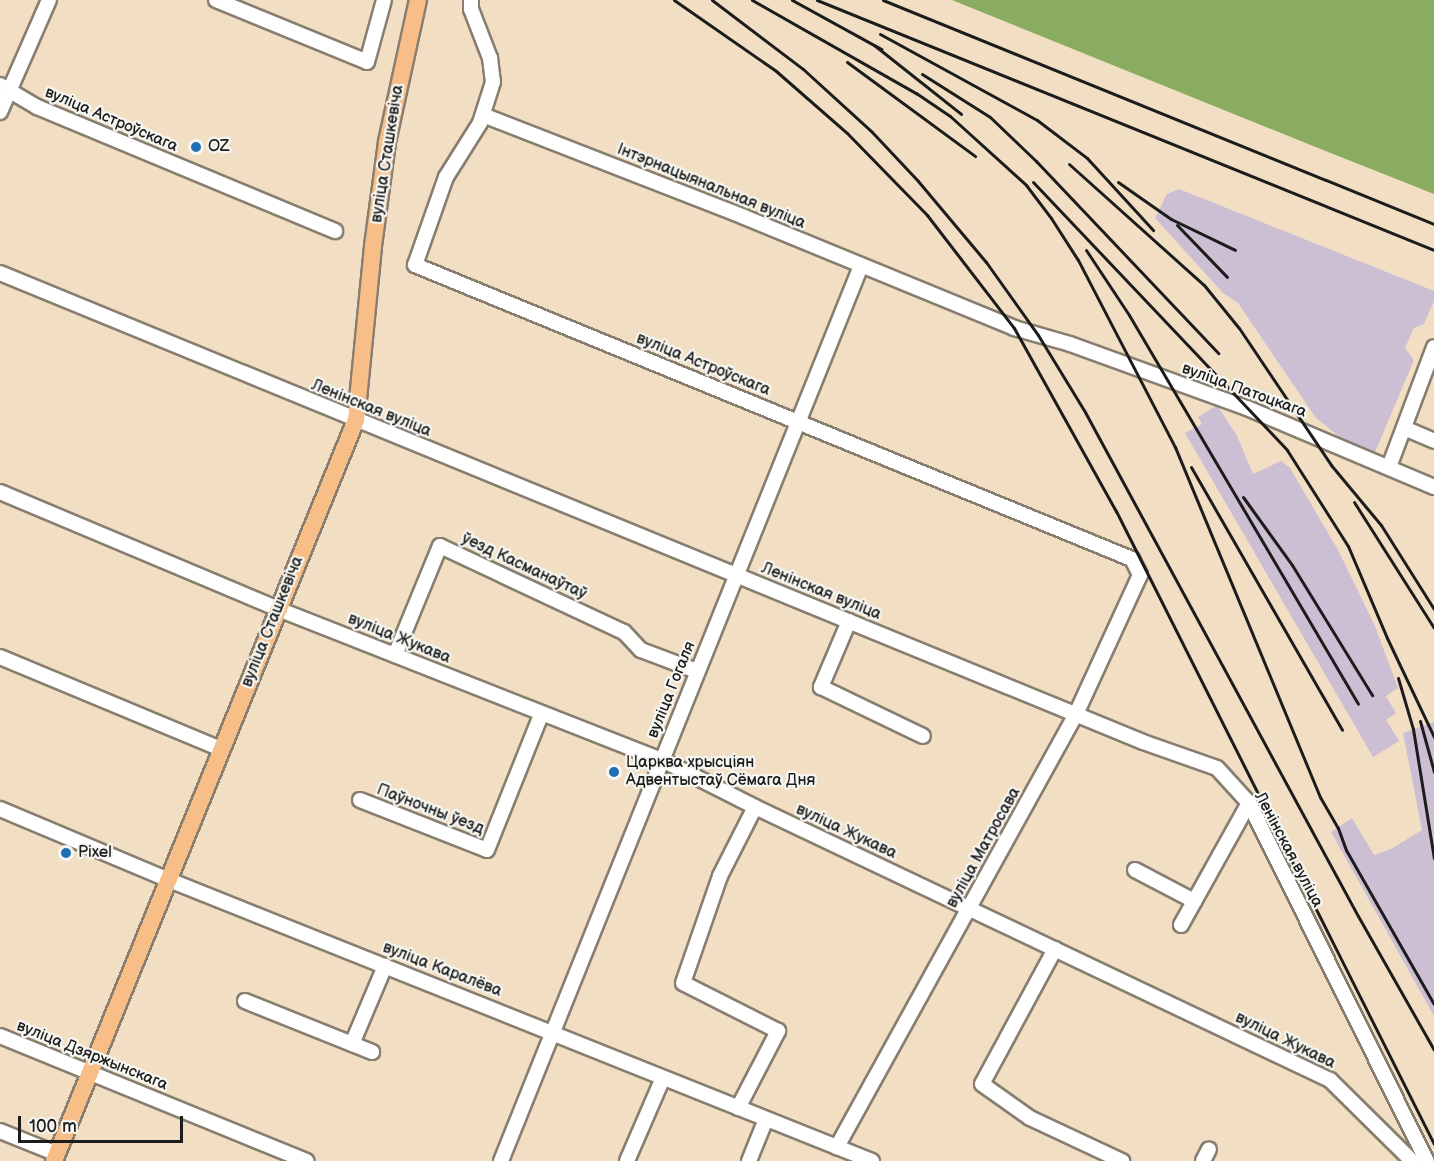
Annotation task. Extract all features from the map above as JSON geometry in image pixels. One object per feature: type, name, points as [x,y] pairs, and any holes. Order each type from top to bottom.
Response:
[{"type":"main road","name":"вуліца Сташкевіча","points":[[55,1158],[356,420],[387,142],[403,60],[418,0]]},
{"type":"street","points":[[0,112],[4,88],[49,0]]},
{"type":"street","points":[[216,0],[368,62],[384,0]]},
{"type":"street","points":[[471,0],[471,9],[490,58],[493,82],[483,115]]},
{"type":"street","name":"вуліца Астроўскага","points":[[4,88],[37,107],[335,231]]},
{"type":"street","name":"вуліца Астроўскага","points":[[483,115],[447,177],[415,265],[1132,559]]},
{"type":"street","name":"Інтэрнацыянальная вуліца","points":[[483,115],[1014,328],[1038,335]]},
{"type":"street","name":"вуліца Гогаля","points":[[501,1161],[861,266]]},
{"type":"street","name":"Ленінская вуліца","points":[[0,273],[1143,742],[1217,768],[1249,803],[1427,1161]]},
{"type":"street","name":"вуліца Патоцкага","points":[[1038,335],[1247,408],[1434,487]]},
{"type":"street","points":[[1389,467],[1434,346]]},
{"type":"street","points":[[1404,428],[1434,441]]},
{"type":"street","name":"вуліца Жукава","points":[[0,492],[278,609],[662,760],[755,807],[1330,1080],[1412,1161]]},
{"type":"street","name":"ўезд Касманаўтаў","points":[[395,655],[440,546],[624,632],[641,650],[697,671]]},
{"type":"street","name":"вуліца Матросава","points":[[837,1147],[1076,714],[1140,575],[1132,559]]},
{"type":"street","points":[[849,621],[821,687],[923,736]]},
{"type":"street","points":[[0,657],[221,749]]},
{"type":"street","name":"Паўночны ўезд","points":[[360,800],[487,850],[541,714]]},
{"type":"street","points":[[1181,925],[1249,803]]},
{"type":"street","points":[[738,1108],[778,1031],[683,983],[720,876],[755,807]]},
{"type":"street","name":"вуліца Каралёва","points":[[0,809],[169,880],[553,1031],[872,1161]]},
{"type":"street","points":[[1135,870],[1194,901]]},
{"type":"street","points":[[1054,949],[982,1084],[1030,1118],[1122,1161]]},
{"type":"street","points":[[352,1044],[385,966]]},
{"type":"street","points":[[245,1001],[372,1052]]},
{"type":"street","name":"вуліца Дзяржынскага","points":[[0,1036],[306,1161]]},
{"type":"street","points":[[627,1161],[663,1077]]},
{"type":"street","points":[[749,1161],[766,1119]]},
{"type":"street","points":[[0,1131],[55,1158]]},
{"type":"shaded area","points":[[1179,189],[1434,291],[1434,301],[1424,324],[1414,328],[1405,348],[1414,360],[1375,452],[1342,439],[1316,418],[1238,303],[1223,293],[1155,218],[1167,194]]},
{"type":"shaded area","points":[[1217,405],[1237,436],[1253,474],[1281,461],[1290,468],[1338,550],[1375,626],[1398,688],[1386,696],[1396,713],[1386,720],[1399,741],[1373,757],[1185,433],[1202,424],[1198,417]]},
{"type":"shaded area","points":[[1434,722],[1434,1016],[1331,832],[1352,818],[1374,855],[1391,849],[1422,830],[1403,733]]},
{"type":"green space","points":[[952,0],[1434,0],[1434,194],[1313,146]]},
{"type":"railway","points":[[674,0],[776,71],[847,133],[927,215],[1014,328],[1116,511],[1434,1144]]},
{"type":"railway","points":[[712,0],[803,69],[872,132],[918,181],[986,262],[1038,335],[1085,412],[1358,916],[1434,1050]]},
{"type":"railway","points":[[752,0],[916,93],[950,116],[1026,185],[1051,218],[1078,260],[1175,447],[1320,797],[1338,828],[1346,850],[1434,1004]]},
{"type":"railway","points":[[792,0],[881,49]]},
{"type":"railway","points":[[817,0],[1434,250]]},
{"type":"railway","points":[[883,0],[1434,224]]},
{"type":"railway","points":[[880,34],[1037,120],[1087,158],[1153,230]]},
{"type":"railway","points":[[874,45],[961,114]]},
{"type":"railway","points":[[847,62],[975,156]]},
{"type":"railway","points":[[922,74],[990,117],[1036,161],[1218,353]]},
{"type":"railway","points":[[1069,164],[1204,285],[1239,328],[1331,465],[1381,525],[1434,609]]},
{"type":"railway","points":[[1033,182],[1287,450],[1348,546],[1387,638],[1434,737]]},
{"type":"railway","points":[[1118,182],[1171,219],[1235,250]]},
{"type":"railway","points":[[1177,225],[1227,277]]},
{"type":"railway","points":[[1086,250],[1129,315],[1358,703]]},
{"type":"railway","points":[[1191,467],[1342,730]]},
{"type":"railway","points":[[1243,497],[1292,565],[1372,695]]},
{"type":"railway","points":[[1354,502],[1434,628]]},
{"type":"railway","points":[[1398,678],[1413,729],[1434,858]]},
{"type":"railway","points":[[1420,721],[1434,772]]},
{"type":"place","name":"OZ","points":[[196,147]]},
{"type":"place","name":"Царква хрысціян Адвентыстаў Сёмага Дня","points":[[614,772]]},
{"type":"place","name":"Pixel","points":[[66,853]]}]
